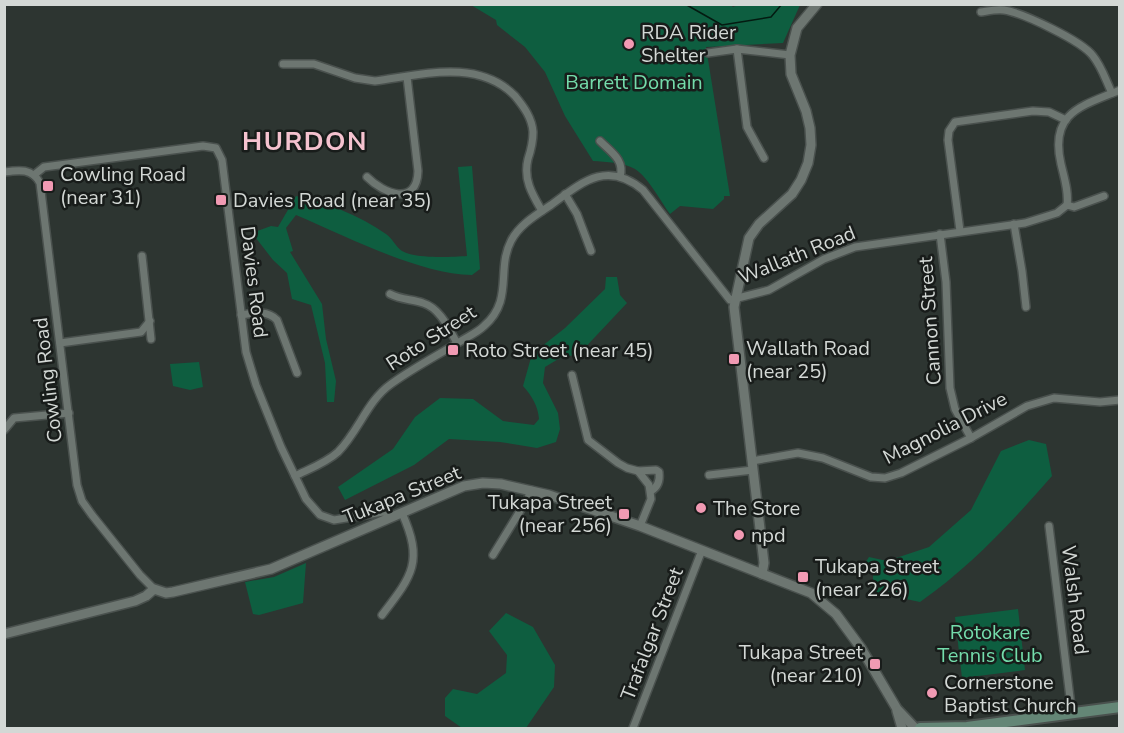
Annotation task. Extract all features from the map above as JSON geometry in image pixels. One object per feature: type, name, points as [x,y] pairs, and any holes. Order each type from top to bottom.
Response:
[{"type":"main road","points":[[918,729],[946,728],[1119,707]]},
{"type":"street","points":[[600,141],[620,162],[622,166],[620,177],[644,190],[730,300],[736,299],[749,238],[759,224],[792,194],[805,171],[810,155],[810,128],[806,111],[791,74],[790,56],[797,28],[817,4]]},
{"type":"street","points":[[981,12],[996,10],[1014,13],[1081,45],[1098,62],[1112,93]]},
{"type":"street","points":[[708,53],[737,49],[790,56]]},
{"type":"street","points":[[737,49],[747,127],[764,158]]},
{"type":"street","points":[[283,64],[321,65],[363,81],[451,72],[468,73],[490,79],[512,94],[522,105],[531,121],[533,138],[526,170],[531,192],[542,211]]},
{"type":"street","points":[[367,177],[384,191],[397,194],[408,192],[416,183],[418,171],[407,77]]},
{"type":"street","points":[[1067,205],[1068,198],[1058,154],[1062,128],[1066,120],[1087,102],[1119,90]]},
{"type":"street","points":[[960,231],[948,140],[949,131],[955,122],[1033,111],[1049,112],[1066,120]]},
{"type":"street","name":"Davies Road","points":[[34,175],[44,167],[203,146],[216,148],[222,160],[249,368],[281,447],[310,505],[320,515],[334,520],[383,512],[389,514],[390,518]]},
{"type":"street","points":[[4,172],[26,171],[34,175]]},
{"type":"street","name":"Cowling Road","points":[[34,175],[41,189],[77,485],[82,501],[140,575],[154,589]]},
{"type":"street","name":"Roto Street","points":[[295,476],[323,463],[338,452],[350,438],[369,406],[392,383],[484,326],[496,312],[502,296],[505,258],[512,239],[519,229],[577,185],[593,177],[620,177]]},
{"type":"street","points":[[565,194],[577,214],[591,251]]},
{"type":"street","name":"Wallath Road","points":[[762,573],[764,563],[734,315],[736,299],[769,290],[824,259],[855,247],[1014,224],[1050,216],[1067,205],[1074,207],[1104,196]]},
{"type":"street","points":[[1014,224],[1026,307]]},
{"type":"street","name":"Cannon Street","points":[[940,234],[946,282],[950,388],[955,409],[971,438]]},
{"type":"street","points":[[142,256],[151,339]]},
{"type":"street","points":[[390,294],[399,299],[431,306],[441,317],[457,343]]},
{"type":"street","points":[[241,315],[256,313],[271,315],[276,320],[297,372]]},
{"type":"street","points":[[60,343],[141,332],[150,321]]},
{"type":"street","points":[[572,375],[588,440],[627,468],[659,472],[659,481],[656,488],[651,491]]},
{"type":"street","name":"Magnolia Drive","points":[[709,475],[798,453],[823,458],[871,477],[885,478],[901,473],[971,438],[1027,406],[1054,398],[1100,402],[1119,400]]},
{"type":"street","points":[[4,430],[14,418],[69,413]]},
{"type":"street","points":[[638,471],[646,480],[651,491],[651,499],[640,526]]},
{"type":"street","name":"Tukapa Street","points":[[4,634],[135,601],[154,589],[166,593],[173,592],[272,569],[448,493],[473,485],[501,484],[531,490],[640,526],[811,593],[836,614],[861,648],[897,709],[918,729]]},
{"type":"street","points":[[493,555],[531,490]]},
{"type":"street","points":[[382,615],[406,583],[412,570],[414,556],[402,513]]},
{"type":"street","name":"Walsh Road","points":[[1049,526],[1072,714]]},
{"type":"street","name":"Trafalgar Street","points":[[633,729],[702,550]]},
{"type":"street","name":"Tukapa Street","points":[[897,709],[902,729]]},
{"type":"green space","name":"Barrett Domain","points":[[730,4],[733,7],[740,4],[800,5],[783,43],[706,47],[730,196],[724,196],[724,199],[713,209],[680,206],[670,214],[649,184],[635,169],[620,164],[593,161],[565,116],[545,72],[525,47],[497,25],[496,20],[471,5]]},
{"type":"green space","points":[[472,166],[480,269],[472,275],[451,273],[406,261],[296,215],[286,228],[293,251],[290,252],[322,304],[326,339],[336,381],[334,402],[327,402],[325,363],[311,305],[292,299],[287,273],[273,260],[252,233],[271,226],[278,227],[296,196],[354,215],[386,234],[402,251],[408,254],[434,257],[467,256],[458,167]]},
{"type":"green space","points":[[606,277],[617,277],[620,295],[627,303],[579,354],[560,358],[545,367],[543,383],[558,413],[560,429],[556,442],[537,448],[500,442],[449,439],[414,465],[345,500],[338,487],[393,449],[415,417],[440,398],[473,399],[503,421],[534,425],[539,419],[537,410],[532,397],[523,386],[532,354],[565,328],[605,289]]},
{"type":"green space","points":[[199,362],[203,387],[190,390],[173,386],[170,364]]},
{"type":"green space","points":[[1029,440],[1046,444],[1052,476],[990,543],[920,602],[873,592],[873,575],[863,566],[869,557],[887,561],[929,547],[971,510],[1001,451]]},
{"type":"green space","points":[[306,563],[303,603],[259,615],[253,614],[245,582],[274,577]]},
{"type":"green space","name":"Rotokare Tennis Club","points":[[1018,609],[1025,670],[962,678],[955,617]]},
{"type":"green space","points":[[506,613],[533,627],[555,665],[554,687],[526,728],[462,728],[445,716],[445,698],[453,689],[477,694],[506,673],[507,655],[489,631]]},
{"type":"waterway","points":[[685,4],[722,25],[771,17],[782,4]]},
{"type":"place","name":"RDA Rider Shelter","points":[[629,44]]},
{"type":"place","name":"Cowling Road (near 31)","points":[[48,186]]},
{"type":"place","name":"Davies Road (near 35)","points":[[221,200]]},
{"type":"place","name":"Roto Street (near 45)","points":[[453,350]]},
{"type":"place","name":"Wallath Road (near 25)","points":[[734,359]]},
{"type":"place","name":"The Store","points":[[701,508]]},
{"type":"place","name":"Tukapa Street (near 256)","points":[[624,514]]},
{"type":"place","name":"npd","points":[[739,535]]},
{"type":"place","name":"Tukapa Street (near 226)","points":[[803,577]]},
{"type":"place","name":"Tukapa Street (near 210)","points":[[875,664]]},
{"type":"place","name":"Cornerstone Baptist Church","points":[[932,693]]},
{"type":"district","name":"HURDON","points":[[305,141]]}]
